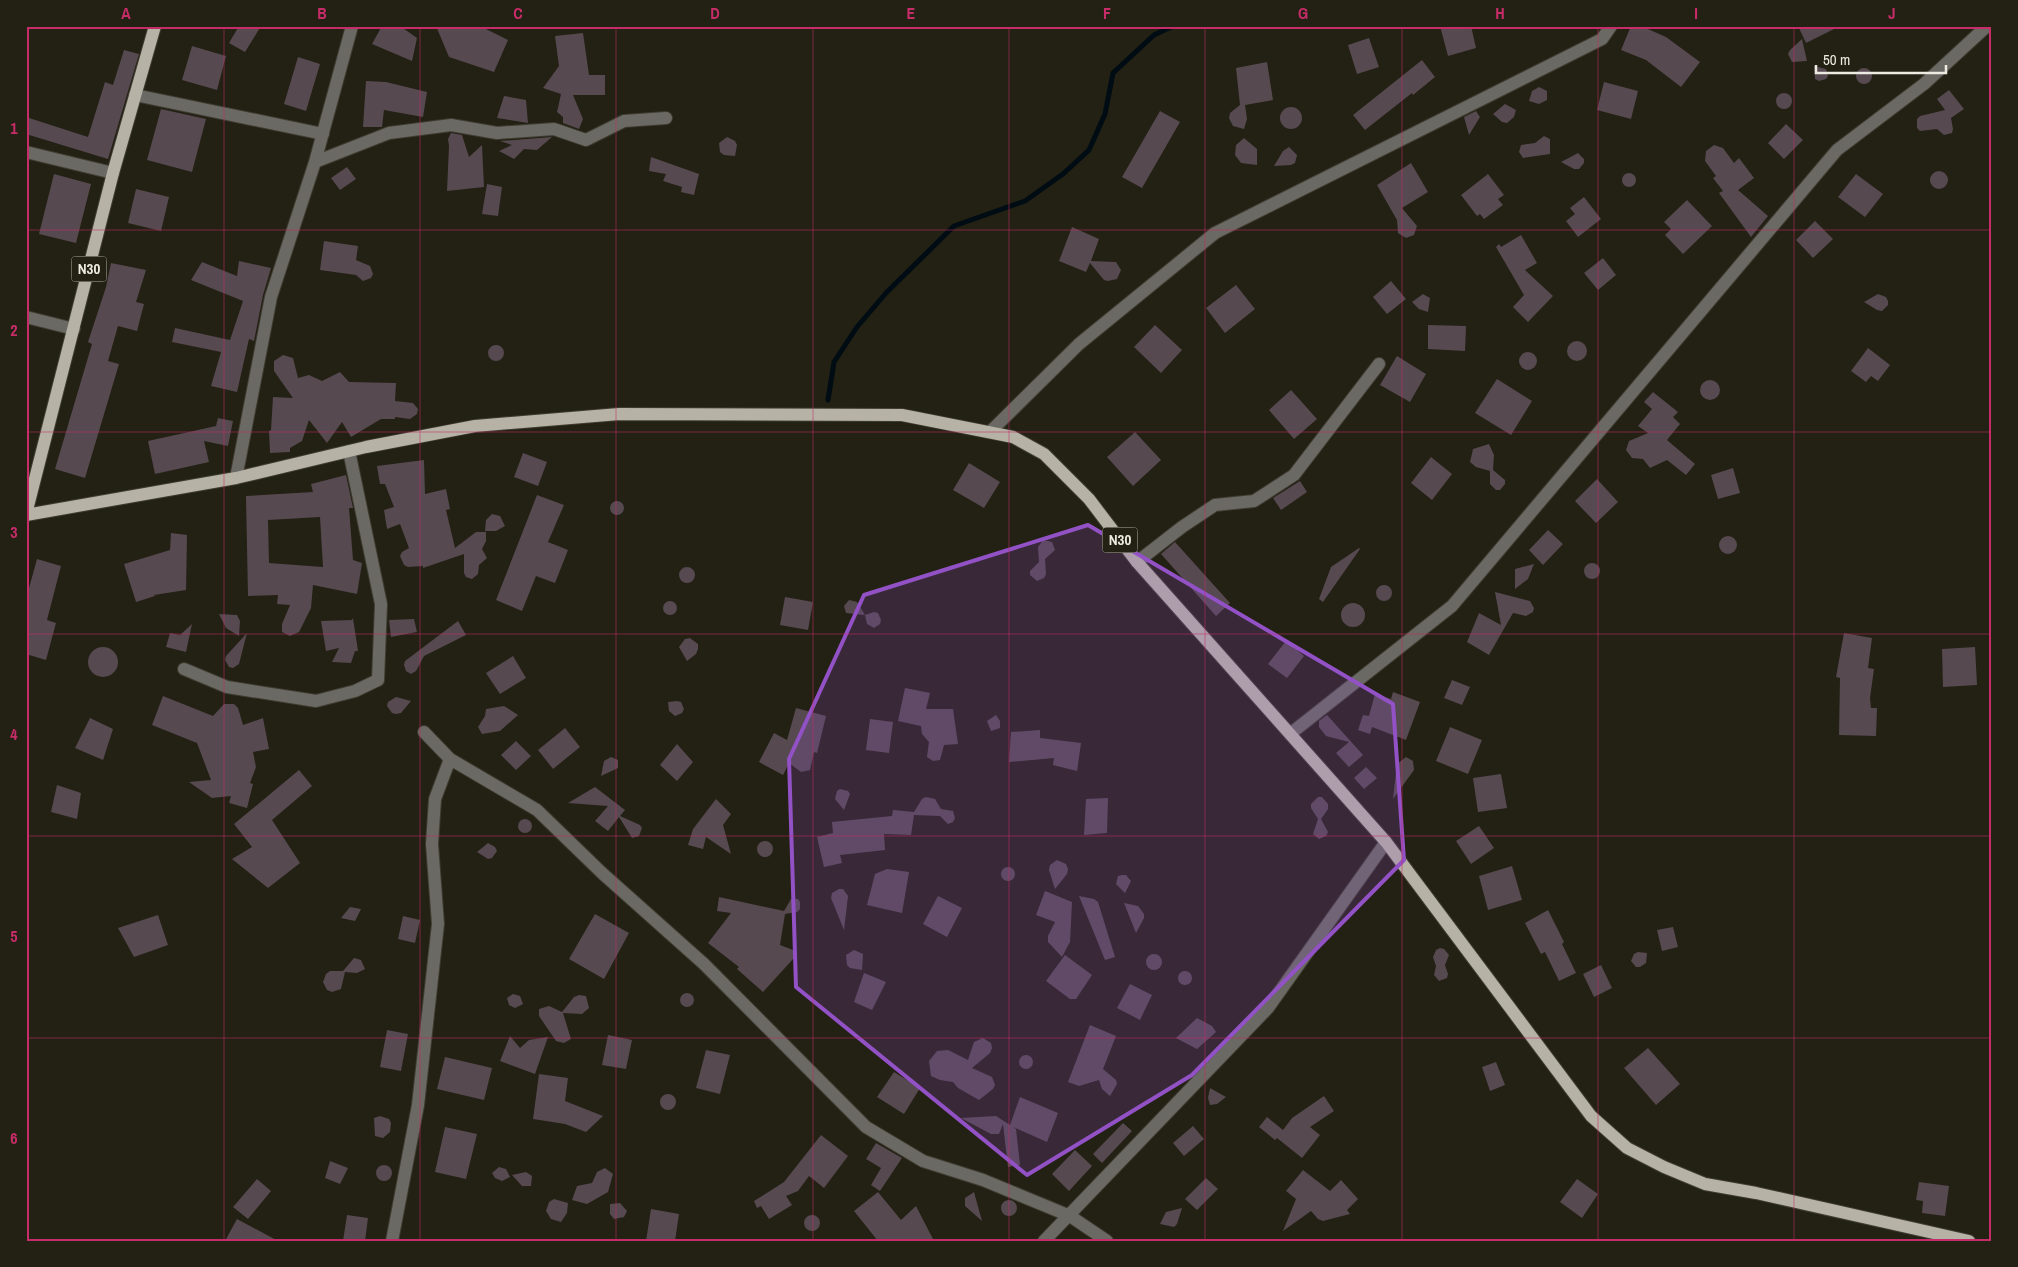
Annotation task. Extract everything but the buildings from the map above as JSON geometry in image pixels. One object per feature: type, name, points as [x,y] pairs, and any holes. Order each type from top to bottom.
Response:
[{"type":"main road","name":"N30","points":[[155,26],[113,173],[26,514],[236,478],[349,451],[475,426],[619,414],[902,414],[1013,437],[1044,454],[1089,499],[1138,562],[1386,842],[1590,1116],[1628,1148],[1664,1167],[1706,1184],[1756,1193],[1969,1241]]},
{"type":"street","points":[[236,478],[270,297],[315,162],[352,26]]},
{"type":"street","points":[[991,431],[1079,344],[1215,233],[1602,39],[1611,26]]},
{"type":"street","points":[[1290,734],[1452,606],[1837,150],[1924,84],[1987,26]]},
{"type":"street","points":[[135,95],[323,134]]},
{"type":"street","points":[[315,162],[388,133],[442,126],[451,125],[497,133],[554,129],[586,140],[624,121],[666,118]]},
{"type":"street","points":[[26,152],[113,173]]},
{"type":"street","points":[[26,317],[74,330]]},
{"type":"street","points":[[1138,562],[1182,527],[1215,505],[1254,501],[1294,475],[1379,364]]},
{"type":"street","points":[[184,669],[227,687],[316,700],[355,690],[378,680],[381,604],[349,451]]},
{"type":"street","points":[[424,732],[450,758],[537,810],[602,872],[704,964],[866,1127],[923,1160],[983,1180],[1070,1216],[1107,1241]]},
{"type":"street","points":[[392,1241],[418,1105],[438,924],[432,844],[435,799],[450,758]]},
{"type":"street","points":[[1044,1241],[1268,1008],[1386,842]]},
{"type":"highlighted area","points":[[1088,525],[1393,704],[1404,860],[1192,1075],[1027,1175],[796,987],[789,759],[864,595]]},
{"type":"waterway","points":[[828,400],[834,362],[857,327],[886,293],[954,226],[1025,201],[1063,174],[1089,150],[1105,114],[1113,73],[1154,35],[1173,26]]}]
